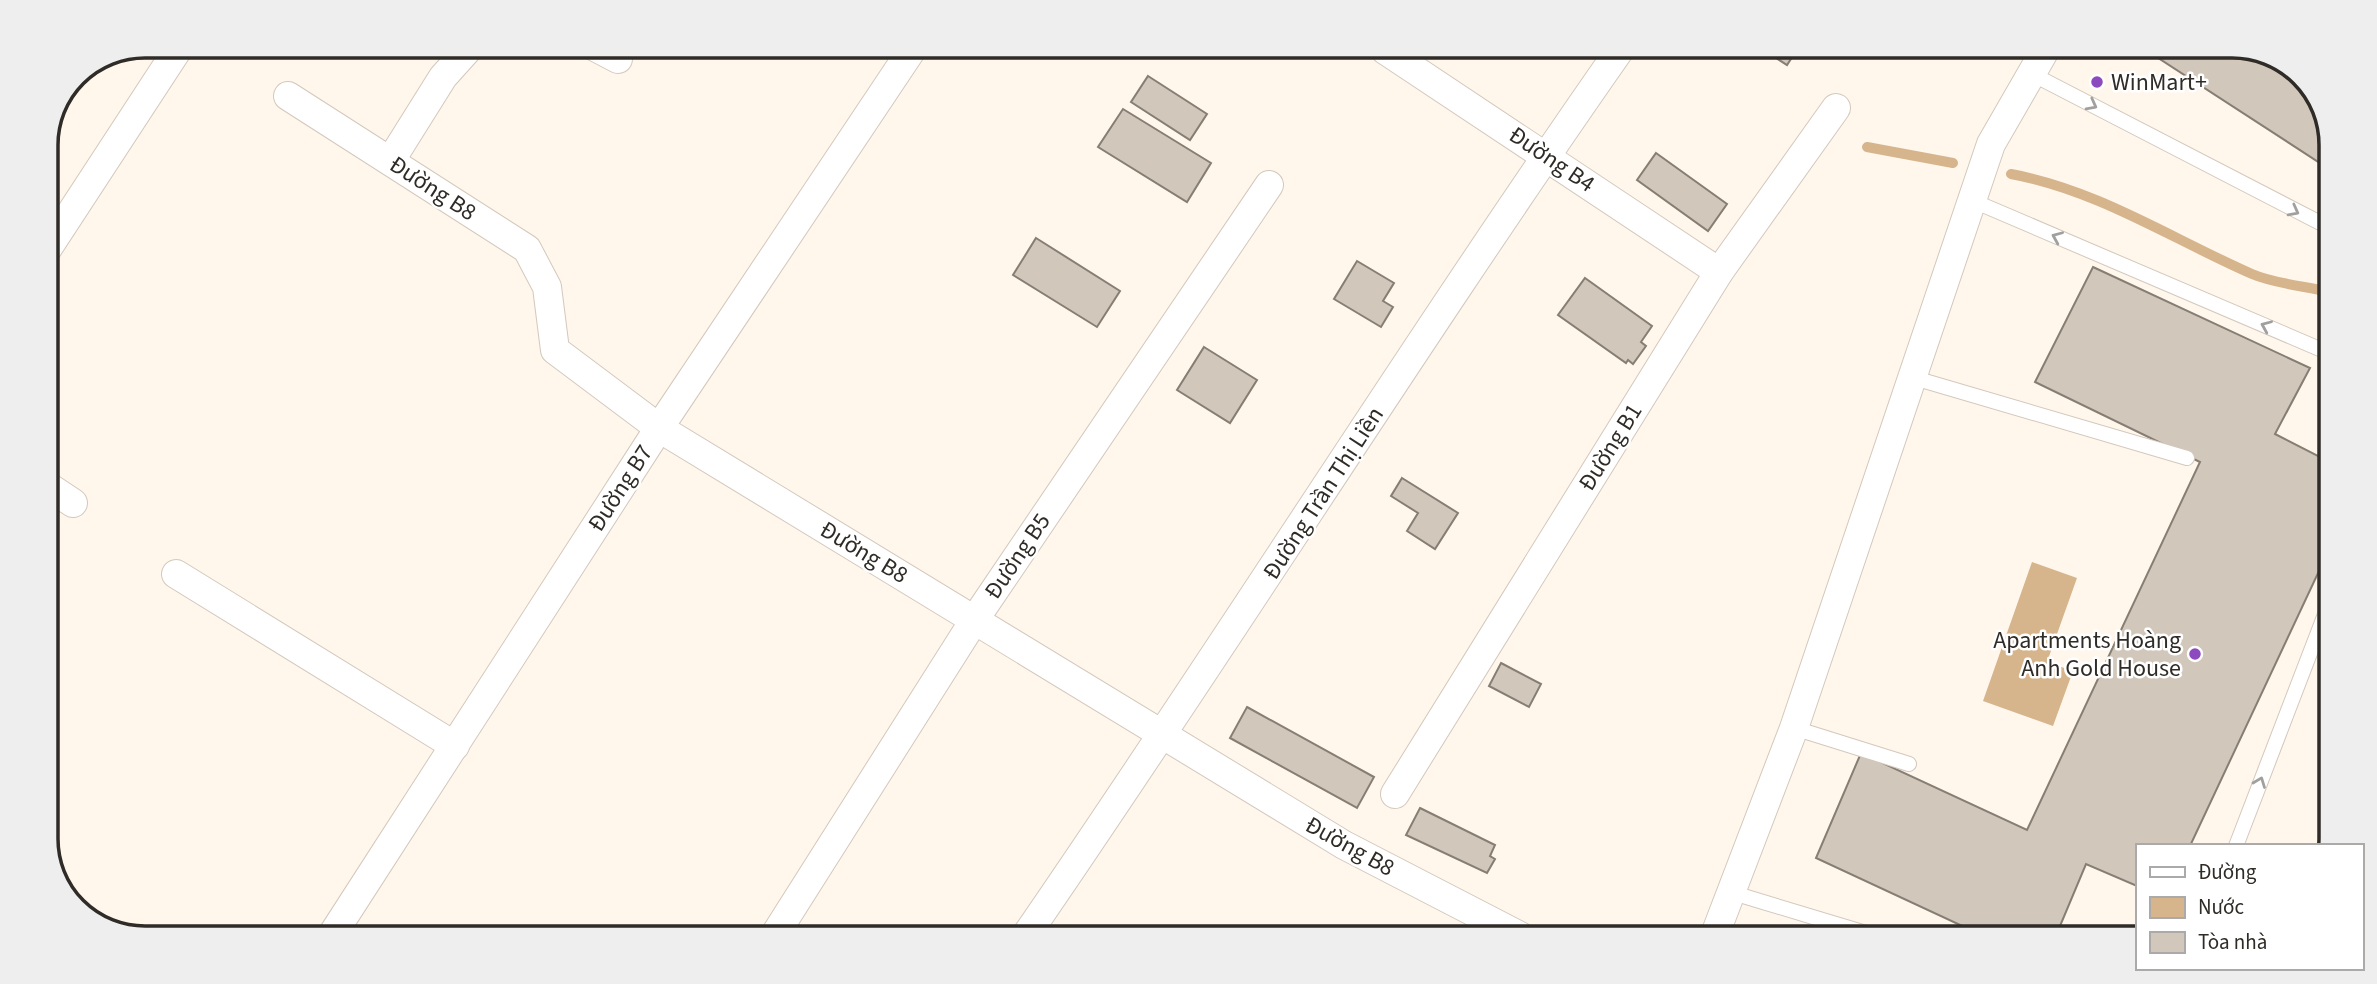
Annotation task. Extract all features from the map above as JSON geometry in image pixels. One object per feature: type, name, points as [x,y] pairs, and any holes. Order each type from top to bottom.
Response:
[{"type":"street","points":[[58,233],[172,58]]},
{"type":"street","points":[[391,160],[443,77],[460,58]]},
{"type":"street","name":"Đường B7","points":[[338,926],[659,428],[907,58]]},
{"type":"street","name":"Đường B4","points":[[1397,58],[1546,154],[1719,272]]},
{"type":"street","name":"Đường Trần Thị Liền","points":[[1032,926],[1163,736],[1546,154],[1614,58]]},
{"type":"street","points":[[1718,926],[1794,728],[1970,200],[1991,144],[2038,63]]},
{"type":"street","name":"Đường B8","points":[[288,96],[527,249],[547,287],[555,351],[659,428],[1344,845],[1501,926]]},
{"type":"street","name":"Đường B1","points":[[1395,794],[1719,272],[1836,108]]},
{"type":"street","name":"Đường B5","points":[[780,926],[975,618],[1269,184]]},
{"type":"street","points":[[58,493],[73,503]]},
{"type":"street","points":[[176,574],[455,746]]},
{"type":"lane","points":[[2038,63],[2319,222]]},
{"type":"lane","points":[[1970,200],[2319,349]]},
{"type":"lane","points":[[1911,377],[2187,458]]},
{"type":"lane","points":[[2237,844],[2319,630]]},
{"type":"lane","points":[[1794,728],[1909,764]]},
{"type":"lane","points":[[1730,892],[1843,926]]},
{"type":"water","points":[[2032,562],[2077,578],[2047,662],[2073,671],[2053,726],[1983,701]]},
{"type":"building","points":[[1776,58],[1792,58],[1787,65]]},
{"type":"building","points":[[2158,58],[2244,58],[2281,72],[2301,92],[2315,117],[2319,162]]},
{"type":"building","points":[[1148,76],[1207,114],[1190,140],[1131,102]]},
{"type":"building","points":[[1123,109],[1211,163],[1187,202],[1098,147]]},
{"type":"building","points":[[1656,153],[1727,204],[1708,231],[1637,180]]},
{"type":"building","points":[[1036,238],[1120,291],[1097,327],[1013,275]]},
{"type":"building","points":[[1357,261],[1394,283],[1383,301],[1393,307],[1381,327],[1334,299]]},
{"type":"building","name":"Apartments Hoàng Anh Gold House","points":[[2093,267],[2310,368],[2275,434],[2319,456],[2319,571],[2191,844],[2136,844],[2136,886],[2086,864],[2060,926],[1962,926],[1816,858],[1861,753],[2027,830],[2200,462],[2035,382]]},
{"type":"building","points":[[1585,278],[1652,326],[1641,342],[1646,346],[1633,364],[1628,360],[1626,363],[1558,315]]},
{"type":"building","points":[[1204,347],[1257,380],[1230,423],[1177,390]]},
{"type":"building","points":[[1402,478],[1458,513],[1435,549],[1407,531],[1418,513],[1391,496]]},
{"type":"building","points":[[1501,663],[1541,684],[1529,707],[1489,686]]},
{"type":"building","points":[[1247,707],[1374,777],[1357,808],[1230,738]]},
{"type":"building","points":[[1420,808],[1495,845],[1490,856],[1495,859],[1487,873],[1406,835]]},
{"type":"waterway","points":[[1867,147],[1953,163]]},
{"type":"waterway","points":[[2011,174],[2043,181],[2104,203],[2261,277],[2319,290]]},
{"type":"place","name":"WinMart+","points":[[2097,82]]},
{"type":"place","name":"Apartments Hoàng Anh Gold House","points":[[2195,654]]}]
